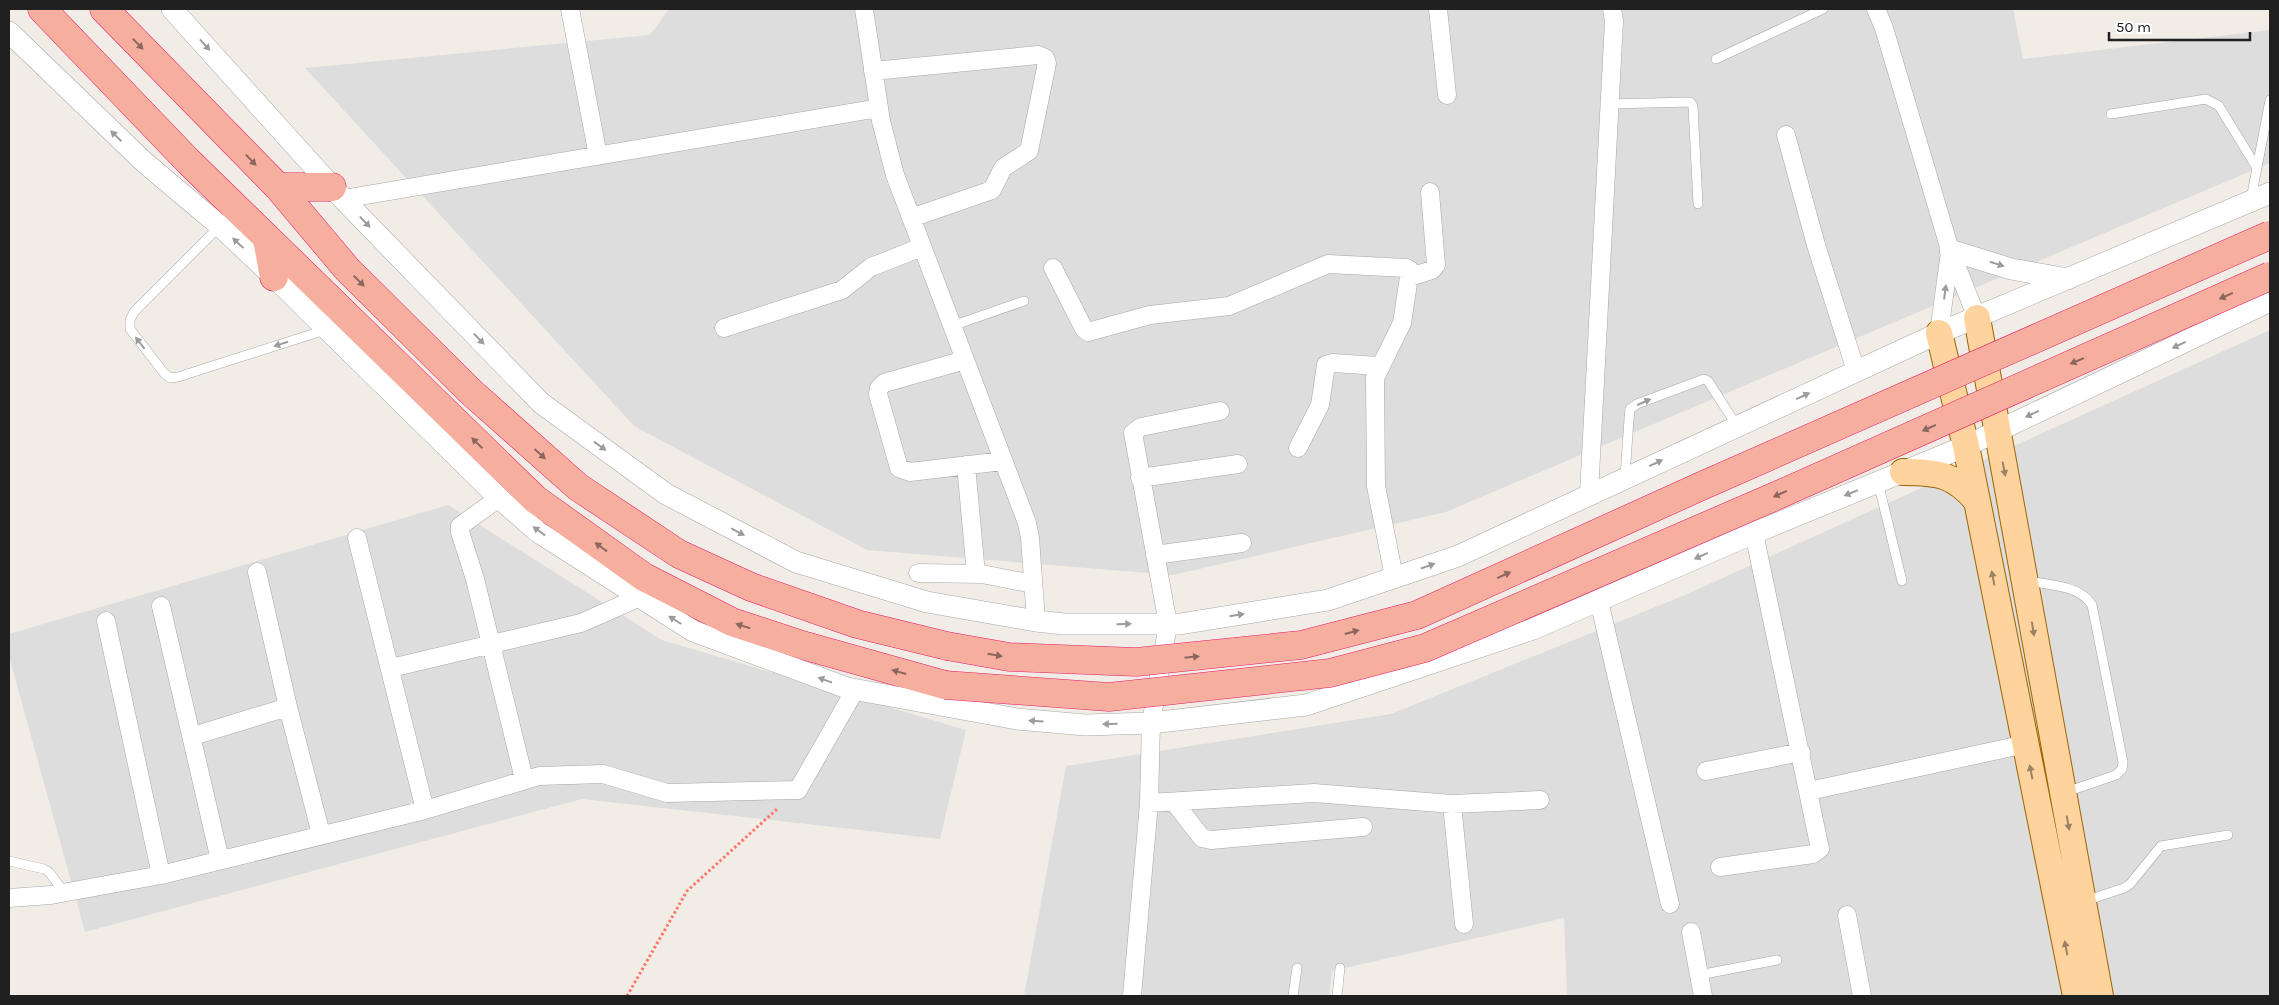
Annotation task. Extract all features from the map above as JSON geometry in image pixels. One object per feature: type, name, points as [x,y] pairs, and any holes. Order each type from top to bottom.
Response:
[{"type":"highway","points":[[42,9],[188,161],[535,499],[644,577],[732,622],[946,685],[1109,696],[1330,673],[1424,648],[1778,495],[2270,276]]},
{"type":"highway","points":[[104,9],[278,187],[347,269],[471,392],[578,487],[679,554],[750,587],[857,624],[947,646],[1009,657],[1136,662],[1301,645],[1417,615],[1697,488],[2270,235]]},
{"type":"highway","points":[[278,187],[338,193]]},
{"type":"highway","points":[[267,239],[274,277]]},
{"type":"main road","points":[[1976,318],[2026,581],[2100,996]]},
{"type":"main road","points":[[1939,333],[1966,446],[2076,996]]},
{"type":"main road","points":[[1903,472],[1933,472],[1950,477],[1965,487],[1977,501]]},
{"type":"street","points":[[172,9],[338,193],[541,402],[666,494],[796,562],[927,602],[1036,621],[1094,625],[1180,624],[1328,600],[1458,556],[1939,333],[2270,194]]},
{"type":"street","points":[[570,9],[598,156]]},
{"type":"street","points":[[864,9],[879,108],[895,175],[1027,523],[1036,621]]},
{"type":"street","points":[[1438,9],[1447,95]]},
{"type":"street","points":[[1589,494],[1614,21],[1612,9]]},
{"type":"street","points":[[1876,9],[1884,28],[1950,250],[1976,318]]},
{"type":"street","points":[[9,32],[149,167],[220,226],[274,277],[499,498],[538,532],[693,631],[855,690],[1016,720],[1085,725],[1144,723],[1306,705],[1533,629],[1754,533],[1966,446],[2270,301]]},
{"type":"street","points":[[873,71],[1038,55],[1045,58],[1047,63],[1029,150],[1003,168],[992,190],[911,218]]},
{"type":"street","points":[[338,193],[598,156],[879,108]]},
{"type":"street","points":[[1786,135],[1816,246],[1856,372]]},
{"type":"street","points":[[1410,277],[1432,270],[1436,265],[1430,192]]},
{"type":"street","points":[[724,328],[842,290],[870,267],[922,247]]},
{"type":"street","points":[[1950,250],[2011,269],[2068,279]]},
{"type":"street","points":[[1939,333],[1950,250]]},
{"type":"street","points":[[1053,268],[1084,329],[1088,332],[1150,315],[1229,306],[1328,264],[1406,268],[1410,270],[1402,323],[1379,366],[1375,378],[1375,476],[1394,577]]},
{"type":"street","points":[[964,360],[884,383],[879,388],[878,394],[900,468],[910,472],[1003,461]]},
{"type":"street","points":[[1298,448],[1320,405],[1326,366],[1333,363],[1379,366]]},
{"type":"street","points":[[1132,996],[1149,803],[1144,723],[1161,623],[1155,555],[1133,439],[1136,429],[1220,411]]},
{"type":"street","points":[[1140,478],[1238,464]]},
{"type":"street","points":[[966,465],[976,574]]},
{"type":"street","points":[[499,498],[460,526],[524,779]]},
{"type":"street","points":[[1720,867],[1813,854],[1820,849],[1754,533]]},
{"type":"street","points":[[357,538],[425,810]]},
{"type":"street","points":[[1155,555],[1242,543]]},
{"type":"street","points":[[257,572],[288,707],[321,834]]},
{"type":"street","points":[[918,573],[976,574],[1033,584]]},
{"type":"street","points":[[390,668],[490,646],[581,623],[640,597]]},
{"type":"street","points":[[1599,601],[1670,904]]},
{"type":"street","points":[[161,606],[220,860]]},
{"type":"street","points":[[106,621],[161,875]]},
{"type":"street","points":[[9,898],[64,892],[161,875],[321,834],[425,810],[539,776],[603,774],[668,793],[798,790],[855,690]]},
{"type":"street","points":[[192,736],[288,707]]},
{"type":"street","points":[[1809,791],[2026,744]]},
{"type":"street","points":[[1706,771],[1801,752]]},
{"type":"street","points":[[1149,803],[1314,793],[1452,804],[1540,800]]},
{"type":"street","points":[[1174,802],[1202,838],[1211,840],[1363,826]]},
{"type":"street","points":[[1452,804],[1464,924]]},
{"type":"street","points":[[1847,916],[1862,996]]},
{"type":"street","points":[[1690,932],[1703,996]]},
{"type":"lane","points":[[1716,58],[1823,9]]},
{"type":"lane","points":[[2111,114],[2206,99],[2212,101],[2219,106],[2257,168]]},
{"type":"lane","points":[[2251,202],[2270,100]]},
{"type":"lane","points":[[1610,104],[1690,102],[1693,106],[1698,204]]},
{"type":"lane","points":[[220,226],[134,312],[130,320],[130,330],[164,374],[170,378],[178,377],[328,329]]},
{"type":"lane","points":[[952,326],[1024,301]]},
{"type":"lane","points":[[1625,477],[1630,410],[1637,404],[1704,379],[1708,381],[1737,426]]},
{"type":"lane","points":[[1878,482],[1902,581]]},
{"type":"lane","points":[[2026,581],[2078,591],[2086,595],[2092,605],[2123,762],[2122,769],[2116,775],[2063,793]]},
{"type":"lane","points":[[2083,901],[2124,888],[2130,884],[2161,846],[2228,835]]},
{"type":"lane","points":[[9,861],[44,869],[49,872],[64,892]]},
{"type":"lane","points":[[1699,975],[1777,960]]},
{"type":"lane","points":[[1293,996],[1297,968]]},
{"type":"lane","points":[[1337,996],[1340,968]]},
{"type":"path","points":[[627,996],[692,885],[798,790]]},
{"type":"shaded area","points":[[669,9],[2013,9],[2023,59],[2270,30],[2270,163],[1446,512],[1173,575],[867,550],[634,426],[305,68],[650,35]]},
{"type":"shaded area","points":[[2270,330],[2270,996],[1567,996],[1564,918],[1332,971],[1329,996],[1024,996],[1066,766],[1391,714],[1685,595]]},
{"type":"shaded area","points":[[448,505],[662,640],[966,730],[940,839],[582,799],[85,932],[9,656],[9,634]]}]
